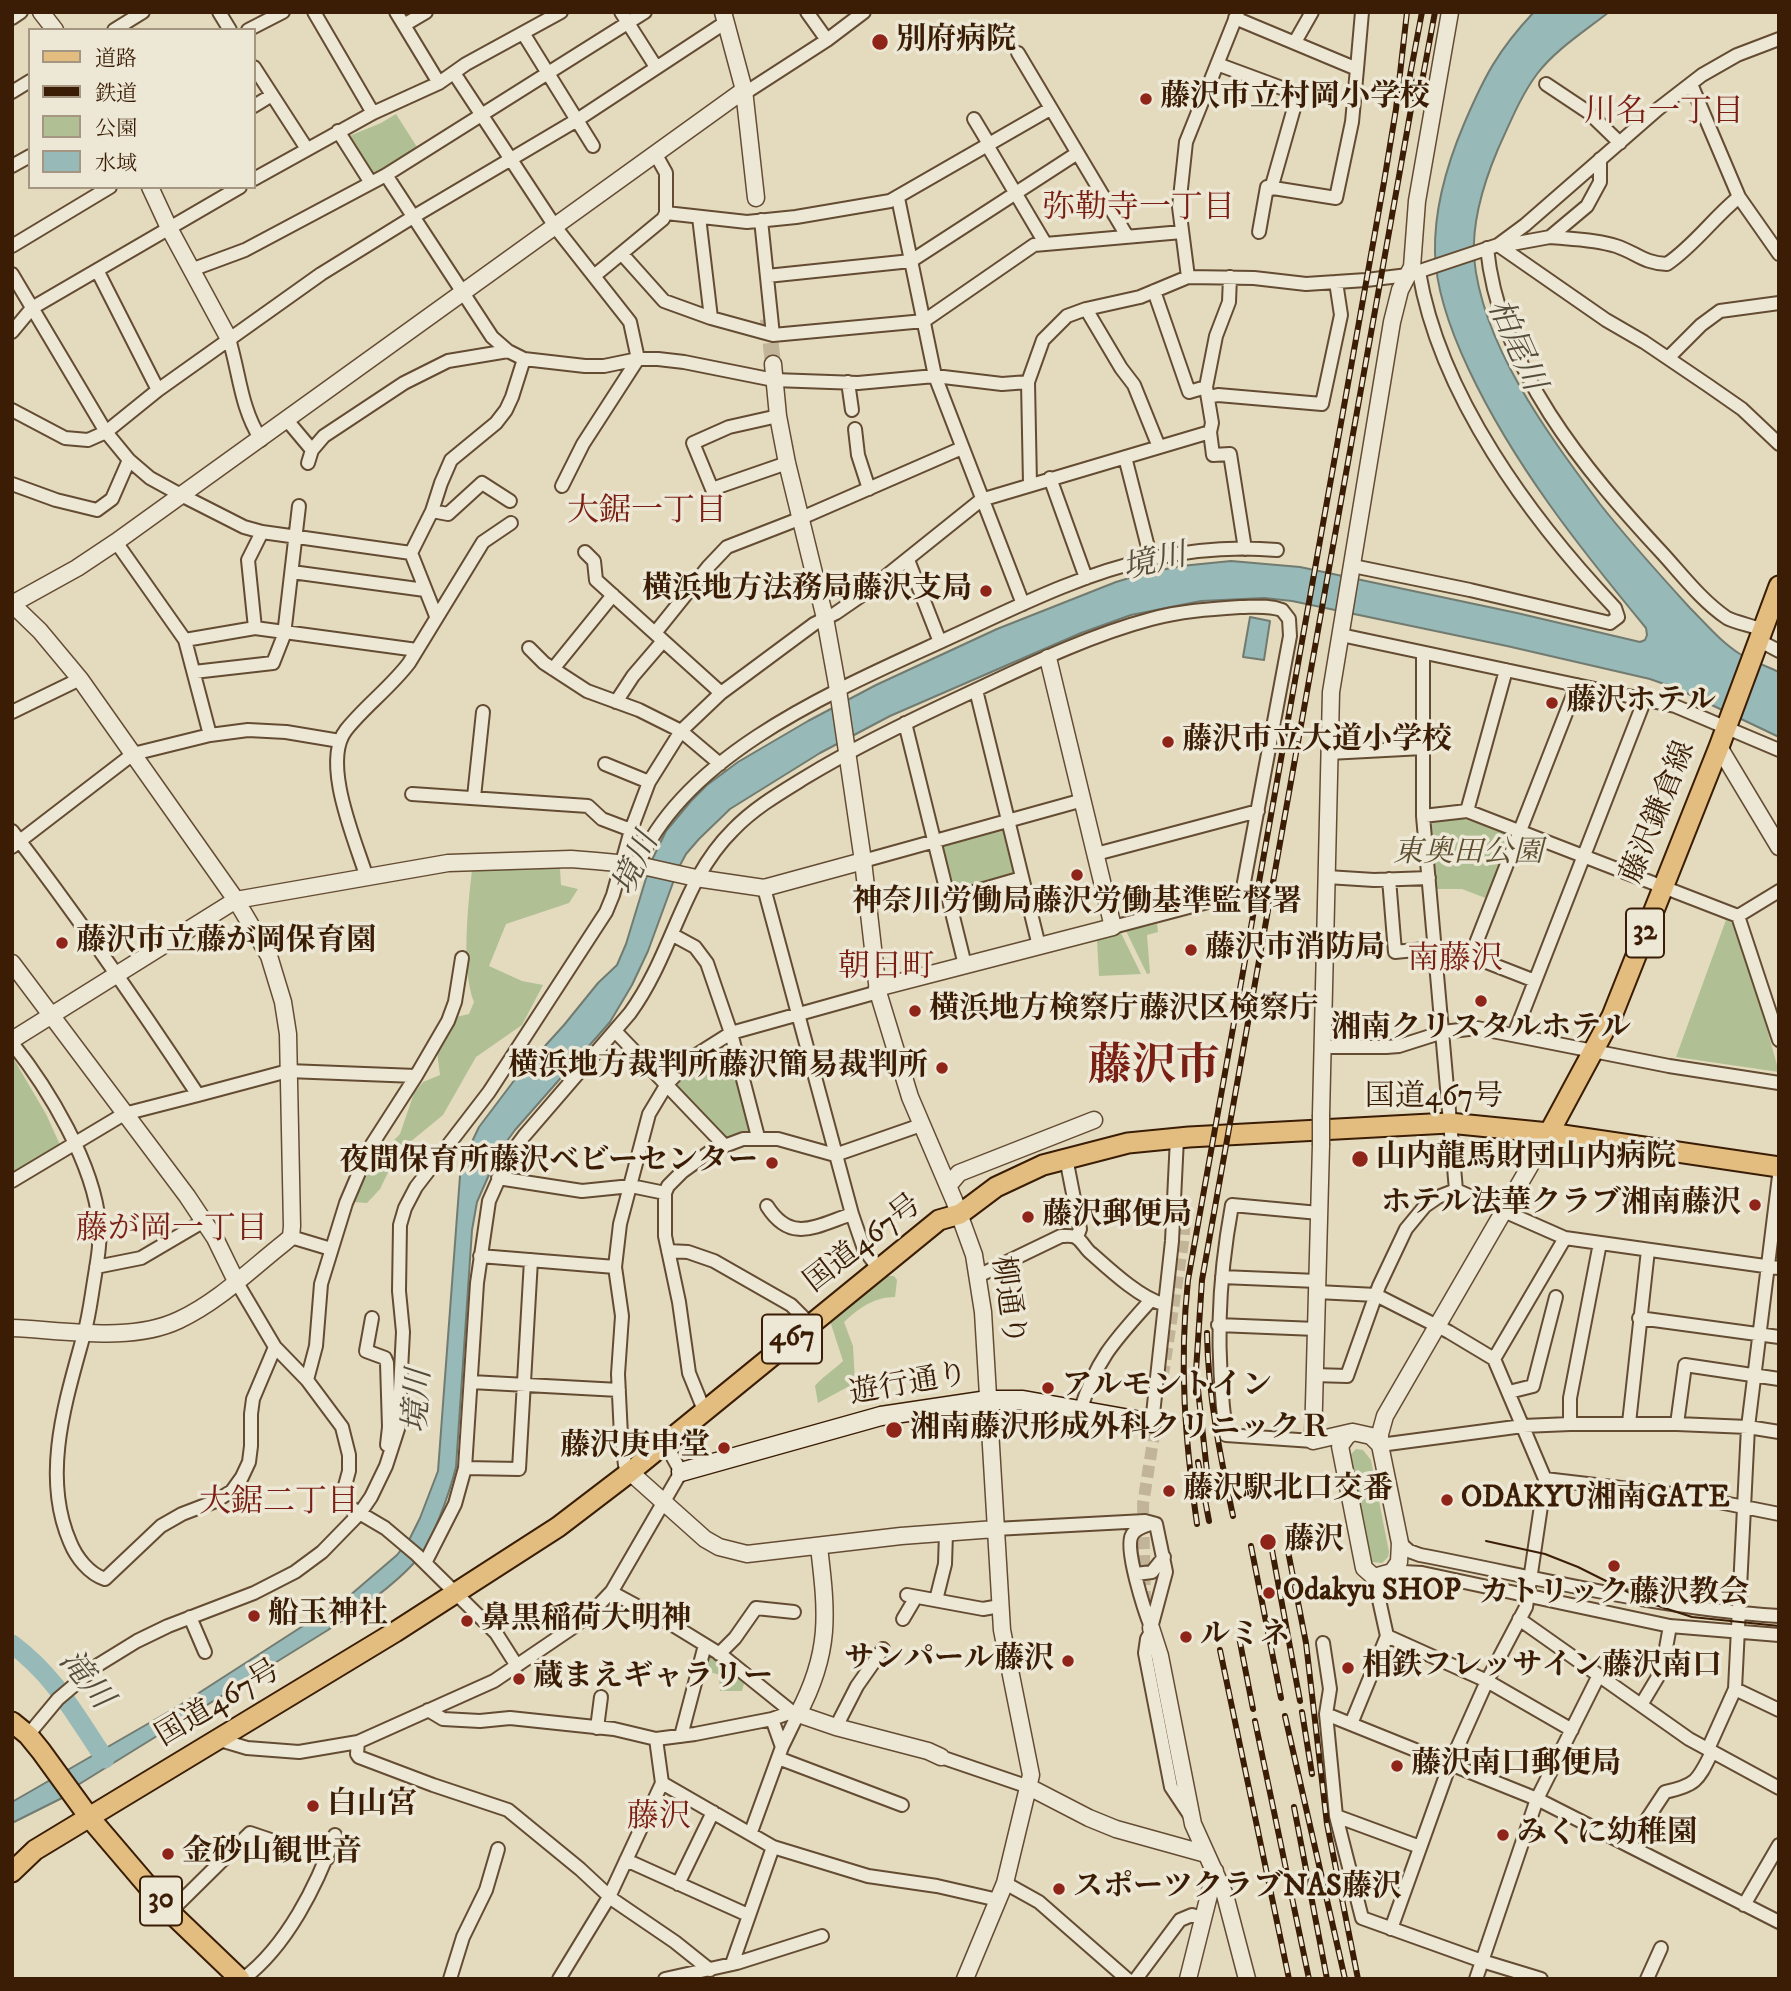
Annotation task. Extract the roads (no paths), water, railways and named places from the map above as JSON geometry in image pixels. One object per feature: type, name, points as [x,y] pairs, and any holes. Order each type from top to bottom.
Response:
[{"type":"main road","name":"藤沢鎌倉線","points":[[1549,1133],[1616,1006],[1720,747],[1779,586]]},
{"type":"main road","name":"国道467号","points":[[12,1872],[36,1850],[456,1594],[558,1527],[666,1443],[939,1220],[960,1214],[996,1187],[1043,1165],[1128,1143],[1450,1123],[1549,1133],[1779,1167]]},
{"type":"main road","name":"遊行通り","points":[[681,1472],[881,1416],[988,1400],[1023,1400],[1152,1423]]},
{"type":"main road","name":"30","points":[[12,1722],[28,1735],[89,1817],[170,1912],[242,1979]]},
{"type":"street","points":[[12,18],[21,12]]},
{"type":"street","points":[[41,12],[53,28]]},
{"type":"street","points":[[117,28],[143,12]]},
{"type":"street","points":[[219,12],[229,28]]},
{"type":"street","points":[[252,28],[283,12]]},
{"type":"street","points":[[314,12],[373,113]]},
{"type":"street","points":[[396,12],[439,83]]},
{"type":"street","points":[[404,25],[426,12]]},
{"type":"street","points":[[191,270],[245,250],[386,175],[548,73],[625,18],[645,12]]},
{"type":"street","points":[[807,12],[827,40]]},
{"type":"street","points":[[291,1237],[286,1015],[275,971],[260,939],[236,900],[80,679],[47,639],[12,604],[77,568],[116,542],[656,155],[745,92],[827,40],[864,12]]},
{"type":"street","points":[[1295,42],[1312,12]]},
{"type":"street","points":[[1258,232],[1267,187],[1336,198],[1352,122],[1362,12]]},
{"type":"street","points":[[1353,567],[1470,590],[1609,623],[1618,617],[1615,608],[1542,521],[1471,412],[1437,342],[1417,272],[1412,267],[1417,201],[1450,12]]},
{"type":"street","points":[[256,178],[338,131],[439,83],[560,13]]},
{"type":"street","points":[[1188,277],[1179,207],[1186,142],[1237,15],[1357,69]]},
{"type":"street","points":[[12,410],[65,438],[88,440],[106,432],[158,390],[321,274],[413,216],[577,120],[725,17],[745,92],[756,198]]},
{"type":"street","points":[[625,18],[656,67]]},
{"type":"street","points":[[523,33],[593,146]]},
{"type":"street","points":[[1493,247],[1525,225],[1658,108],[1716,65],[1779,38]]},
{"type":"street","points":[[1018,54],[1127,236]]},
{"type":"street","points":[[1217,64],[1298,94],[1271,189]]},
{"type":"street","points":[[256,70],[307,149]]},
{"type":"street","points":[[454,73],[556,228],[631,322],[638,359],[589,435],[562,485]]},
{"type":"street","points":[[12,92],[28,82]]},
{"type":"street","points":[[1546,84],[1588,112],[1620,143]]},
{"type":"street","points":[[1691,84],[1739,197],[1779,254]]},
{"type":"street","points":[[256,105],[272,95]]},
{"type":"street","points":[[666,213],[747,222],[890,201],[1050,109]]},
{"type":"street","points":[[974,119],[1045,243]]},
{"type":"street","points":[[338,131],[371,183]]},
{"type":"street","points":[[767,276],[911,261],[1076,154]]},
{"type":"street","points":[[594,276],[666,213],[666,173],[656,155]]},
{"type":"street","points":[[12,166],[28,157]]},
{"type":"street","points":[[1549,237],[1587,206],[1600,183],[1600,159]]},
{"type":"street","points":[[386,175],[492,337],[508,351],[524,359],[585,366],[604,366],[638,359],[684,362],[849,382],[888,382],[935,376],[1002,384],[1028,382]]},
{"type":"street","points":[[12,246],[107,189]]},
{"type":"street","points":[[151,189],[229,339],[243,403],[249,421],[261,440]]},
{"type":"street","points":[[12,332],[32,308],[237,189]]},
{"type":"street","points":[[1030,484],[1028,382],[1043,340],[1049,331],[1067,316],[1086,309],[1130,300],[1188,277],[1230,276],[1306,284],[1336,282],[1417,272],[1493,247],[1549,237],[1599,242],[1619,247],[1646,262],[1667,264],[1691,246],[1720,212],[1739,197]]},
{"type":"street","points":[[898,198],[935,376],[1023,604]]},
{"type":"street","points":[[699,217],[711,318]]},
{"type":"street","points":[[761,220],[773,335]]},
{"type":"street","points":[[622,254],[664,301],[711,318],[773,335],[924,321],[1027,249],[1045,243],[1182,232]]},
{"type":"street","points":[[1493,247],[1668,358],[1742,410],[1779,444]]},
{"type":"street","points":[[1493,247],[1493,287],[1510,338],[1547,408],[1583,461],[1683,578],[1729,620],[1745,622],[1759,637],[1779,651]]},
{"type":"street","points":[[97,270],[158,390]]},
{"type":"street","points":[[1313,1441],[1331,692],[1392,322],[1400,290],[1417,272]]},
{"type":"street","points":[[12,274],[106,432],[129,460],[150,478],[244,527],[262,532],[411,553]]},
{"type":"street","points":[[1230,276],[1228,302],[1213,346],[1207,392],[1213,455],[1230,454],[1245,548]]},
{"type":"street","points":[[1154,291],[1189,392],[1322,404],[1341,315],[1336,282]]},
{"type":"street","points":[[1668,358],[1701,325],[1720,311],[1779,303]]},
{"type":"street","points":[[1086,309],[1121,369],[1134,385],[1158,447]]},
{"type":"street","points":[[308,463],[312,450],[324,436],[426,370],[447,361],[508,351]]},
{"type":"street","points":[[436,616],[411,553],[432,512],[451,460],[496,423],[506,410],[524,359]]},
{"type":"street","name":"柳通り","points":[[773,372],[787,463],[825,618],[838,693],[863,861],[878,990],[890,1036],[921,1125],[960,1214],[978,1276],[1000,1606],[1009,1672],[1031,1769],[1005,1882],[965,1979]]},
{"type":"street","points":[[849,382],[852,410]]},
{"type":"street","points":[[778,416],[729,427],[693,443],[712,489],[787,463]]},
{"type":"street","points":[[286,419],[312,450]]},
{"type":"street","points":[[855,429],[858,456],[869,489]]},
{"type":"street","points":[[28,1735],[62,1695],[90,1670],[137,1641],[254,1593],[295,1572],[322,1552],[360,1513],[371,1497],[386,1466],[398,1429],[403,1332],[399,1292],[400,1225],[405,1208],[416,1187],[502,1073],[606,912],[649,782],[681,731],[721,693],[825,618],[865,593],[981,500],[1210,432]]},
{"type":"street","points":[[616,702],[708,568],[727,547],[799,519],[962,448]]},
{"type":"street","points":[[1125,457],[1151,559]]},
{"type":"street","points":[[12,484],[56,500],[97,510],[112,499],[129,460]]},
{"type":"street","points":[[1050,478],[1086,578]]},
{"type":"street","points":[[432,512],[448,514],[482,483],[510,501]]},
{"type":"street","points":[[194,671],[273,663],[285,631],[299,506]]},
{"type":"street","points":[[366,875],[341,789],[337,764],[340,741],[353,723],[400,675],[484,542],[511,523]]},
{"type":"street","points":[[256,628],[248,560],[262,532]]},
{"type":"street","points":[[116,542],[185,640],[210,735]]},
{"type":"street","points":[[640,866],[662,823],[678,802],[720,764],[775,726],[940,642],[1086,578],[1151,559],[1199,551],[1245,548],[1277,550]]},
{"type":"street","points":[[585,552],[594,561],[596,580],[721,693]]},
{"type":"street","points":[[908,559],[940,642]]},
{"type":"street","points":[[292,572],[425,590]]},
{"type":"street","points":[[553,669],[613,595]]},
{"type":"street","points":[[425,1563],[455,1504],[466,1468],[480,1256],[489,1201],[498,1178],[509,1156],[524,1136],[615,1031],[644,993],[673,935],[694,878],[709,856],[744,819],[846,749],[1048,658],[1119,629],[1175,614],[1259,607],[1282,610],[1289,619],[1290,636],[1242,893],[965,965],[731,1033],[693,1057],[667,1084],[649,1114],[621,1224],[615,1267],[622,1316],[619,1390],[625,1465],[705,1539],[731,1551],[763,1553],[880,1538],[1139,1521],[1154,1523],[1158,1527],[1166,1576],[1145,1653],[1171,1787],[1191,1817]]},
{"type":"street","points":[[185,640],[256,628],[417,650]]},
{"type":"street","points":[[1342,628],[1423,653],[1675,706],[1726,725],[1779,750]]},
{"type":"street","points":[[529,648],[553,669],[586,691],[639,710],[681,731],[720,764]]},
{"type":"street","points":[[1423,653],[1423,816],[1457,1190]]},
{"type":"street","points":[[1048,658],[1113,927]]},
{"type":"street","points":[[1467,811],[1506,670]]},
{"type":"street","points":[[12,712],[80,679]]},
{"type":"street","points":[[1471,956],[1577,685]]},
{"type":"street","points":[[976,690],[1039,946]]},
{"type":"street","points":[[1514,1035],[1645,699]]},
{"type":"street","points":[[474,797],[483,712]]},
{"type":"street","points":[[905,723],[965,965]]},
{"type":"street","points":[[198,1095],[117,972],[56,886],[15,840],[133,754],[210,735],[248,730],[340,741]]},
{"type":"street","points":[[1720,747],[1779,847]]},
{"type":"street","points":[[1329,754],[1423,748]]},
{"type":"street","points":[[605,764],[649,782]]},
{"type":"street","points":[[412,794],[588,806],[602,819],[631,830]]},
{"type":"street","points":[[275,1348],[253,1399],[250,1454],[242,1477],[232,1491],[161,1526],[105,1579],[84,1565],[73,1550],[62,1521],[56,1488],[64,1407],[85,1331],[96,1267],[99,1241],[96,1202],[75,1145],[44,1087],[12,1041],[117,972],[236,900],[366,875],[448,863],[571,859],[640,866],[694,878],[764,888],[1083,800]]},
{"type":"street","points":[[1096,854],[1258,811]]},
{"type":"street","points":[[1423,816],[1467,811],[1738,916],[1779,1040]]},
{"type":"street","points":[[1328,877],[1429,877]]},
{"type":"street","points":[[949,899],[1022,878]]},
{"type":"street","points":[[1389,879],[1395,952],[1471,956],[1535,981]]},
{"type":"street","points":[[764,888],[852,1214],[864,1249],[878,1268]]},
{"type":"street","points":[[1738,916],[1779,891]]},
{"type":"street","points":[[673,935],[695,947],[707,963],[731,1033],[758,1137]]},
{"type":"street","points":[[307,1380],[316,1346],[321,1284],[350,1193],[369,1149],[448,1021],[455,1002],[462,958]]},
{"type":"street","points":[[12,963],[204,1221],[275,1348],[307,1380],[342,1427],[349,1455],[343,1499],[350,1509],[401,1540],[496,1633],[517,1667]]},
{"type":"street","points":[[1323,1046],[1399,1046],[1443,1032],[1477,1028],[1669,1066],[1779,1083]]},
{"type":"street","points":[[615,1031],[724,1145]]},
{"type":"street","points":[[12,1181],[124,1114],[288,1071],[416,1076]]},
{"type":"street","points":[[947,1186],[959,1173],[1094,1119]]},
{"type":"street","points":[[704,1410],[689,1373],[679,1301],[668,1251],[664,1220],[665,1193],[668,1186],[711,1151],[744,1139],[778,1139],[835,1155],[921,1125]]},
{"type":"street","points":[[1380,1576],[1392,1572],[1399,1562],[1400,1543],[1380,1445],[1385,1416],[1549,1133]]},
{"type":"street","points":[[1152,1423],[1160,1366],[1157,1302],[1178,1199],[1177,1138]]},
{"type":"street","points":[[1066,1158],[1080,1229],[1077,1237]]},
{"type":"street","points":[[1630,1845],[1665,1792],[1688,1787],[1701,1775],[1735,1689],[1748,1427],[1759,1335],[1774,1267],[1772,1217],[1779,1176]]},
{"type":"street","points":[[498,1178],[583,1191],[631,1186],[665,1193]]},
{"type":"street","points":[[1314,1375],[1347,1376],[1376,1295],[1413,1219],[1438,1197],[1457,1190],[1565,1238],[1774,1267]]},
{"type":"street","points":[[1319,1213],[1232,1205],[1223,1252],[1218,1325],[1219,1374],[1226,1435],[1313,1441],[1370,1427],[1385,1416]]},
{"type":"street","points":[[767,1206],[777,1220],[795,1230],[852,1214]]},
{"type":"street","points":[[96,1267],[141,1258],[204,1221]]},
{"type":"street","points":[[978,1276],[1061,1236],[1077,1237],[1089,1252],[1157,1302]]},
{"type":"street","points":[[291,1237],[331,1249]]},
{"type":"street","points":[[12,1328],[125,1333],[162,1326],[199,1309],[291,1237]]},
{"type":"street","points":[[1494,1359],[1565,1238]]},
{"type":"street","points":[[1570,1424],[1570,1398],[1600,1243]]},
{"type":"street","points":[[1629,1423],[1647,1250]]},
{"type":"street","points":[[668,1251],[688,1252],[714,1261],[791,1305],[810,1324]]},
{"type":"street","points":[[480,1256],[615,1267]]},
{"type":"street","points":[[466,1468],[519,1469],[531,1260]]},
{"type":"street","points":[[1222,1277],[1376,1295],[1494,1359],[1545,1479],[1528,1596],[1519,1619],[1486,1681],[1450,1764],[1391,1929]]},
{"type":"street","points":[[1508,1392],[1533,1386],[1556,1297]]},
{"type":"street","points":[[1080,1411],[1089,1384],[1106,1351],[1157,1302]]},
{"type":"street","points":[[372,1318],[366,1351],[385,1357],[387,1363],[389,1427],[386,1466]]},
{"type":"street","points":[[1639,1318],[1779,1337]]},
{"type":"street","points":[[1218,1325],[1316,1329]]},
{"type":"street","points":[[1677,1424],[1685,1365],[1779,1379]]},
{"type":"street","points":[[471,1381],[619,1390]]},
{"type":"street","points":[[1380,1445],[1523,1426],[1570,1424],[1677,1424],[1748,1427],[1779,1432]]},
{"type":"street","points":[[1353,1432],[1371,1436],[1380,1445]]},
{"type":"street","points":[[1353,1432],[1343,1440],[1340,1453],[1364,1568],[1380,1576],[1404,1572],[1422,1573],[1670,1626],[1779,1634]]},
{"type":"street","points":[[220,1740],[247,1748],[299,1752],[358,1742],[476,1690],[517,1667],[575,1626],[611,1592],[681,1472],[666,1443]]},
{"type":"street","points":[[1545,1479],[1689,1496],[1779,1514]]},
{"type":"street","points":[[1154,1523],[1133,1533],[1130,1539],[1131,1563],[1160,1656],[1191,1817],[1228,1904],[1247,1979]]},
{"type":"street","points":[[936,1600],[945,1564],[946,1533]]},
{"type":"street","points":[[1400,1543],[1409,1551],[1420,1555],[1673,1606],[1779,1616]]},
{"type":"street","points":[[751,1832],[795,1713],[815,1678],[824,1641],[826,1602],[819,1547]]},
{"type":"street","points":[[1136,1574],[1152,1572],[1164,1557]]},
{"type":"street","points":[[1351,1724],[1387,1636],[1380,1576]]},
{"type":"street","points":[[611,1592],[719,1654],[795,1713],[836,1727],[928,1751],[941,1758],[1029,1787],[1116,1829],[1206,1854]]},
{"type":"street","points":[[903,1619],[911,1596],[983,1609],[1000,1606]]},
{"type":"street","points":[[719,1654],[735,1638],[756,1608],[794,1612]]},
{"type":"street","points":[[190,1617],[205,1652]]},
{"type":"street","points":[[1519,1619],[1689,1739],[1779,1788]]},
{"type":"street","points":[[1641,1705],[1662,1670],[1670,1626]]},
{"type":"street","points":[[1387,1636],[1486,1681],[1572,1730]]},
{"type":"street","points":[[1323,1643],[1329,1689],[1326,1714],[1336,1816],[1362,1918],[1541,1979]]},
{"type":"street","points":[[681,1736],[705,1645]]},
{"type":"street","points":[[836,1727],[857,1685],[883,1649]]},
{"type":"street","points":[[1476,1979],[1537,1799],[1599,1675]]},
{"type":"street","points":[[1735,1689],[1779,1710]]},
{"type":"street","points":[[597,1728],[601,1697]]},
{"type":"street","points":[[428,1710],[443,1718],[480,1721],[510,1718],[597,1728],[656,1739],[795,1713]]},
{"type":"street","points":[[1326,1714],[1537,1799],[1779,1922]]},
{"type":"street","points":[[772,1719],[780,1753]]},
{"type":"street","points":[[1166,1731],[1180,1801]]},
{"type":"street","points":[[559,1979],[609,1897],[662,1783],[656,1739]]},
{"type":"street","points":[[358,1742],[359,1757],[508,1810],[580,1868],[609,1897],[675,1942],[710,1970],[728,1979]]},
{"type":"street","points":[[780,1753],[902,1805]]},
{"type":"street","points":[[662,1783],[774,1847],[868,1876],[937,1886],[998,1900]]},
{"type":"street","points":[[678,1884],[713,1812]]},
{"type":"street","points":[[1336,1816],[1420,1847]]},
{"type":"street","points":[[170,1912],[250,1833],[327,1859]]},
{"type":"street","points":[[242,1979],[266,1957],[308,1898],[327,1859],[335,1835]]},
{"type":"street","points":[[1744,1905],[1779,1845]]},
{"type":"street","points":[[735,1964],[748,1915],[774,1847]]},
{"type":"street","points":[[450,1979],[463,1937],[486,1890],[498,1849]]},
{"type":"street","points":[[626,1860],[748,1915]]},
{"type":"street","points":[[1188,1979],[1215,1871]]},
{"type":"street","points":[[1005,1882],[1039,1902],[1127,1979]]},
{"type":"street","points":[[1136,1979],[1180,1920],[1187,1916],[1203,1918]]},
{"type":"street","points":[[664,1979],[735,1964],[821,1936]]},
{"type":"street","points":[[1647,1979],[1661,1948]]},
{"type":"water","points":[[1534,12],[1609,12],[1561,49],[1537,74],[1520,101],[1493,162],[1480,202],[1474,243],[1480,290],[1490,323],[1520,388],[1539,419],[1622,531],[1720,638],[1740,654],[1779,672],[1779,737],[1678,689],[1650,679],[1507,646],[1292,601],[1264,598],[1201,601],[1131,615],[1081,633],[890,716],[820,753],[730,809],[686,854],[648,951],[610,1022],[515,1130],[499,1152],[477,1202],[472,1230],[456,1467],[440,1517],[428,1543],[415,1562],[384,1590],[328,1630],[73,1788],[62,1798],[12,1823],[12,1802],[177,1707],[348,1597],[397,1555],[410,1538],[438,1471],[460,1176],[469,1148],[479,1127],[516,1078],[598,983],[617,965],[651,862],[666,831],[707,785],[738,762],[876,685],[997,629],[1116,582],[1181,566],[1231,561],[1300,567],[1640,642],[1645,640],[1646,628],[1572,536],[1506,439],[1463,356],[1451,328],[1438,283],[1435,236],[1443,187],[1452,155],[1485,78],[1511,39]]},
{"type":"water","points":[[1250,617],[1270,621],[1264,660],[1243,657]]},
{"type":"waterway","name":"滝川","points":[[12,1644],[53,1683],[105,1759]]},
{"type":"tunnel","points":[[768,319],[773,364]]},
{"type":"tunnel","points":[[1160,1395],[1183,1242],[1186,1210],[1181,1202]]},
{"type":"tunnel","points":[[1145,1603],[1143,1504],[1157,1416]]},
{"type":"tram line","points":[[1486,1541],[1545,1554],[1578,1567],[1652,1604],[1692,1617],[1779,1626]]},
{"type":"railway","points":[[1197,1524],[1185,1402],[1184,1342],[1188,1280],[1384,182],[1396,109],[1407,12]]},
{"type":"railway","points":[[1407,91],[1422,12]]},
{"type":"railway","points":[[1420,92],[1435,12]]},
{"type":"railway","points":[[1207,1472],[1196,1371],[1202,1280],[1416,81]]},
{"type":"railway","points":[[1207,1333],[1212,1403],[1233,1516]]},
{"type":"railway","points":[[1198,1462],[1209,1521]]},
{"type":"railway","points":[[1251,1546],[1281,1698]]},
{"type":"railway","points":[[1287,1546],[1306,1643],[1327,1824],[1358,1979]]},
{"type":"railway","points":[[1272,1550],[1300,1701]]},
{"type":"railway","points":[[1239,1637],[1253,1709]]},
{"type":"railway","points":[[1220,1650],[1289,1979]]},
{"type":"railway","points":[[1302,1712],[1312,1774]]},
{"type":"railway","points":[[1285,1716],[1345,1979]]},
{"type":"railway","points":[[1255,1721],[1309,1979]]},
{"type":"railway","points":[[1294,1807],[1327,1979]]},
{"type":"place","name":"別府病院","points":[[880,42]]},
{"type":"place","name":"藤沢市立村岡小学校","points":[[1146,99]]},
{"type":"place","name":"横浜地方法務局藤沢支局","points":[[986,591]]},
{"type":"place","name":"藤沢ホテル","points":[[1552,703]]},
{"type":"place","name":"藤沢市立大道小学校","points":[[1168,742]]},
{"type":"place","name":"神奈川労働局藤沢労働基準監督署","points":[[1077,875]]},
{"type":"place","name":"藤沢市立藤が岡保育園","points":[[62,943]]},
{"type":"place","name":"藤沢市消防局","points":[[1191,950]]},
{"type":"place","name":"湘南クリスタルホテル","points":[[1481,1001]]},
{"type":"place","name":"横浜地方検察庁藤沢区検察庁","points":[[915,1011]]},
{"type":"place","name":"横浜地方裁判所藤沢簡易裁判所","points":[[942,1068]]},
{"type":"place","name":"山内龍馬財団山内病院","points":[[1360,1159]]},
{"type":"place","name":"夜間保育所藤沢ベビーセンター","points":[[772,1163]]},
{"type":"place","name":"ホテル法華クラブ湘南藤沢","points":[[1755,1205]]},
{"type":"place","name":"藤沢郵便局","points":[[1028,1217]]},
{"type":"place","name":"アルモントイン","points":[[1048,1388]]},
{"type":"place","name":"湘南藤沢形成外科クリニックＲ","points":[[894,1430]]},
{"type":"place","name":"藤沢庚申堂","points":[[724,1448]]},
{"type":"place","name":"藤沢駅北口交番","points":[[1169,1491]]},
{"type":"place","name":"ODAKYU湘南GATE","points":[[1447,1500]]},
{"type":"place","name":"藤沢","points":[[1268,1542]]},
{"type":"place","name":"カトリック藤沢教会","points":[[1614,1566]]},
{"type":"place","name":"Odakyu SHOP","points":[[1269,1593]]},
{"type":"place","name":"船玉神社","points":[[254,1616]]},
{"type":"place","name":"鼻黒稲荷大明神","points":[[467,1621]]},
{"type":"place","name":"ルミネ","points":[[1186,1637]]},
{"type":"place","name":"サンパール藤沢","points":[[1068,1661]]},
{"type":"place","name":"相鉄フレッサイン藤沢南口","points":[[1348,1668]]},
{"type":"place","name":"蔵まえギャラリー","points":[[519,1679]]},
{"type":"place","name":"藤沢南口郵便局","points":[[1397,1766]]},
{"type":"place","name":"白山宮","points":[[313,1806]]},
{"type":"place","name":"みくに幼稚園","points":[[1503,1835]]},
{"type":"place","name":"金砂山観世音","points":[[168,1854]]},
{"type":"place","name":"スポーツクラブNAS藤沢","points":[[1059,1889]]},
{"type":"district","name":"川名一丁目","points":[[1664,114]]},
{"type":"district","name":"弥勒寺一丁目","points":[[1139,210]]},
{"type":"district","name":"大鋸一丁目","points":[[647,513]]},
{"type":"district","name":"南藤沢","points":[[1455,961]]},
{"type":"district","name":"朝日町","points":[[886,969]]},
{"type":"district","name":"藤沢市","points":[[1154,1070]]},
{"type":"district","name":"藤が岡一丁目","points":[[172,1231]]},
{"type":"district","name":"大鋸二丁目","points":[[279,1504]]},
{"type":"district","name":"藤沢","points":[[659,1819]]},
{"type":"water label","name":"柏尾川","points":[[1514,346]]},
{"type":"water label","name":"境川","points":[[1155,564]]},
{"type":"water label","name":"境川","points":[[638,865]]},
{"type":"water label","name":"境川","points":[[420,1401]]},
{"type":"park label","name":"東奥田公園","points":[[1468,855]]}]
